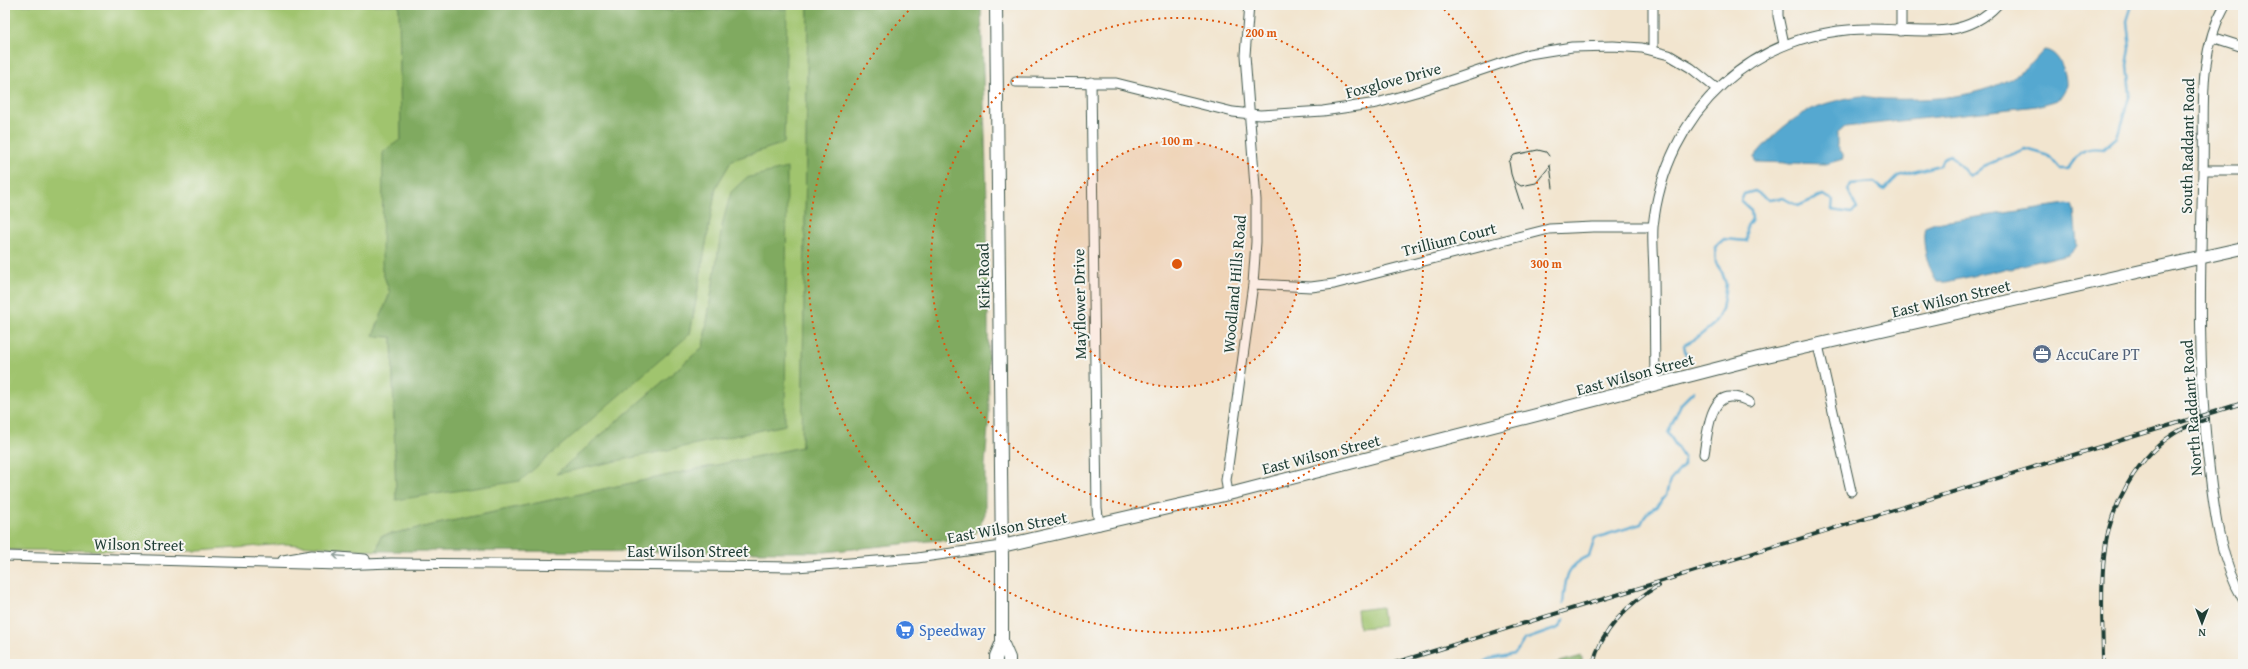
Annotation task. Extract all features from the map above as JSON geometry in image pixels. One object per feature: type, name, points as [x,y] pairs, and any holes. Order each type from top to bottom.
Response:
[{"type":"street","name":"Kirk Road","points":[[996,5],[1002,642]]},
{"type":"street","name":"Woodland Hills Road","points":[[1228,494],[1226,480],[1253,284],[1257,221],[1245,55],[1249,5]]},
{"type":"street","points":[[1653,5],[1653,50]]},
{"type":"street","points":[[1778,5],[1778,16],[1784,44]]},
{"type":"street","points":[[1901,5],[1901,31]]},
{"type":"street","points":[[1655,384],[1653,227],[1659,195],[1671,160],[1691,121],[1717,89],[1748,64],[1784,44],[1813,34],[1843,30],[1939,32],[1959,29],[1978,20],[1996,5]]},
{"type":"street","name":"South Raddant Road","points":[[2199,257],[2203,170],[2204,77],[2212,36],[2225,5]]},
{"type":"street","points":[[2212,36],[2243,47]]},
{"type":"street","name":"Foxglove Drive","points":[[1016,82],[1116,83],[1250,115],[1323,111],[1377,103],[1416,92],[1515,57],[1556,49],[1613,46],[1653,50],[1683,62],[1717,89]]},
{"type":"street","name":"Mayflower Drive","points":[[1090,82],[1096,501],[1099,525]]},
{"type":"street","points":[[2203,170],[2243,170]]},
{"type":"street","name":"Trillium Court","points":[[1253,284],[1311,287],[1334,284],[1549,230],[1593,227],[1653,227]]},
{"type":"street","name":"East Wilson Street","points":[[392,563],[796,567],[917,558],[1002,546],[1099,525],[1228,494],[1564,410],[1655,384],[1818,345],[2243,248]]},
{"type":"street","name":"North Raddant Road","points":[[2199,257],[2206,444],[2221,542],[2232,578],[2243,599]]},
{"type":"street","points":[[1818,345],[1851,491]]},
{"type":"street","points":[[1704,454],[1712,416],[1715,406],[1720,400],[1726,396],[1744,399],[1749,402]]},
{"type":"street","name":"Wilson Street","points":[[5,556],[272,562],[315,555],[337,555],[392,563]]},
{"type":"street","points":[[996,664],[996,656],[1002,642]]},
{"type":"street","points":[[1002,642],[1009,658],[1009,664]]},
{"type":"green space","points":[[5,5],[399,5],[401,139],[382,270],[390,293],[373,336],[392,337],[396,500],[690,334],[716,187],[732,160],[784,143],[644,11],[644,5],[808,5],[802,447],[381,536],[377,551],[285,544],[199,551],[5,550]],"holes":[[[723,221],[785,425],[557,473],[703,347]]]},
{"type":"green space","points":[[399,5],[644,5],[644,11],[787,9],[784,143],[732,160],[716,187],[690,334],[520,481],[396,500],[392,337],[373,336],[390,293],[382,270],[383,152],[401,139]]},
{"type":"green space","points":[[808,5],[981,5],[987,202],[989,415],[985,465],[985,514],[977,532],[958,544],[939,540],[825,552],[377,551],[381,536],[802,447]]},
{"type":"green space","points":[[787,168],[785,425],[556,474],[703,347],[723,221],[731,192],[746,178]]},
{"type":"green space","points":[[1382,607],[1384,626],[1359,628],[1357,610]]},
{"type":"green space","points":[[1582,656],[1582,664],[1552,664]]},
{"type":"water","points":[[2044,50],[2049,51],[2058,58],[2065,75],[2066,86],[2058,100],[2037,106],[1845,127],[1837,134],[1837,146],[1843,154],[1843,159],[1826,164],[1755,162],[1754,157],[1787,124],[1817,107],[1842,99],[1860,96],[1882,99],[1923,99],[1962,95],[1999,84],[2016,75],[2032,63]]},
{"type":"water","points":[[2067,204],[2072,205],[2074,210],[2077,246],[2069,254],[2018,266],[2011,270],[2005,269],[1946,282],[1937,282],[1934,277],[1926,255],[1924,240],[1925,227],[1935,223]]},
{"type":"waterway","points":[[1688,364],[1684,345],[1697,338],[1714,324],[1722,310],[1726,284],[1722,272],[1716,263],[1715,247],[1724,239],[1747,241],[1747,226],[1752,219],[1751,210],[1741,201],[1744,194],[1755,191],[1769,200],[1783,198],[1798,206],[1823,195],[1833,200],[1832,210],[1851,213],[1857,209],[1848,190],[1851,184],[1874,182],[1884,190],[1898,176],[1940,165],[1943,158],[1951,155],[1970,177],[1984,166],[2025,149],[2049,156],[2060,169],[2068,169],[2082,152],[2096,148],[2103,149],[2117,137],[2130,94],[2127,65],[2130,49],[2127,21],[2132,5]]},
{"type":"waterway","points":[[1563,603],[1568,575],[1575,565],[1589,556],[1595,538],[1641,524],[1646,514],[1656,507],[1666,495],[1670,481],[1684,465],[1684,458],[1668,433],[1681,404],[1694,391]]},
{"type":"waterway","points":[[1481,664],[1490,659],[1515,654],[1524,640],[1558,628],[1564,619]]},
{"type":"tram line","points":[[1522,208],[1511,174],[1509,162],[1514,155],[1538,150],[1546,152],[1549,156]]},
{"type":"tram line","points":[[1550,165],[1553,188]]},
{"type":"tram line","points":[[1515,182],[1521,186],[1536,183],[1550,166]]},
{"type":"railway","points":[[1391,664],[2243,403]]},
{"type":"railway","points":[[2103,664],[2102,597],[2104,557],[2112,520],[2119,502],[2128,484],[2151,452],[2166,439],[2182,429],[2208,419]]},
{"type":"railway","points":[[1593,664],[1602,640],[1609,629],[1637,600],[1658,586]]},
{"type":"place","name":"AccuCare PT","points":[[2042,354]]},
{"type":"place","name":"Speedway","points":[[905,630]]}]
